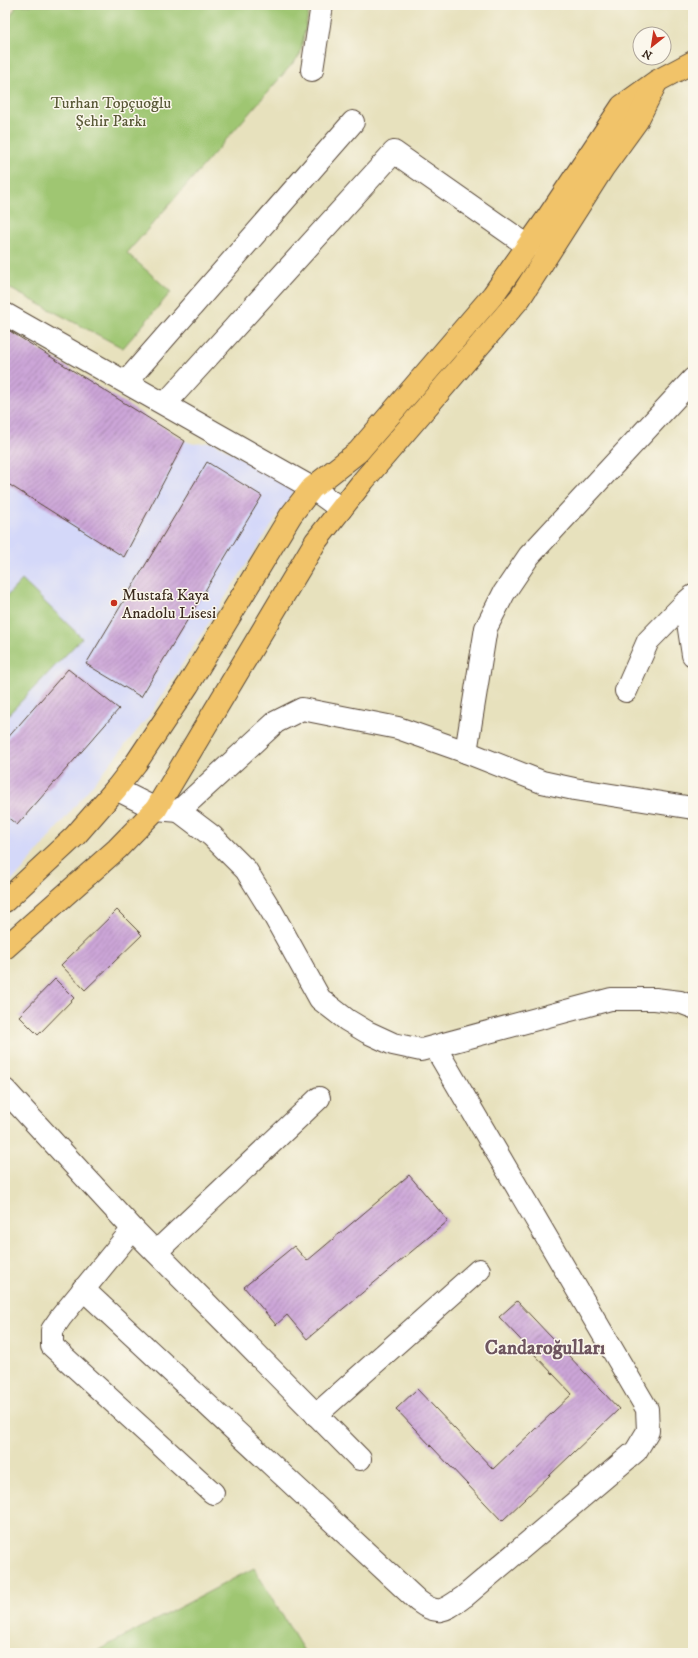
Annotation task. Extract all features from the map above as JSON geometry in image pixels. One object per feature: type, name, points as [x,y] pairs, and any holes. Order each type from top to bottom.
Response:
[{"type":"main road","points":[[5,901],[75,836],[116,790],[136,763],[188,685],[291,515],[312,488],[358,452],[492,295],[528,246],[622,106],[657,81],[693,62]]},
{"type":"main road","points":[[5,948],[117,849],[156,809],[316,541],[341,509],[520,298],[603,168],[637,121],[657,81]]},
{"type":"street","points":[[312,70],[322,5]]},
{"type":"street","points":[[126,382],[353,122]]},
{"type":"street","points":[[165,404],[394,152],[528,246]]},
{"type":"street","points":[[5,314],[312,488],[341,509]]},
{"type":"street","points":[[466,752],[486,628],[504,593],[529,556],[693,379]]},
{"type":"street","points":[[689,599],[693,655]]},
{"type":"street","points":[[626,691],[648,641],[689,599]]},
{"type":"street","points":[[179,811],[276,722],[302,709],[398,728],[466,752],[542,782],[574,789],[693,808]]},
{"type":"street","points":[[116,790],[156,809],[179,811],[212,836],[246,870],[272,912],[320,999],[347,1020],[367,1032],[393,1044],[421,1050],[611,999],[655,999],[680,1002],[693,1007]]},
{"type":"street","points":[[83,1289],[418,1601],[429,1609],[436,1611],[450,1607],[636,1451],[648,1431],[647,1409],[435,1047]]},
{"type":"street","points":[[5,1090],[133,1229],[360,1459]]},
{"type":"street","points":[[156,1252],[320,1098]]},
{"type":"street","points":[[133,1229],[83,1289],[52,1330],[52,1346],[213,1493]]},
{"type":"street","points":[[316,1415],[479,1270]]},
{"type":"shaded area","name":"Mustafa Kaya Anadolu Lisesi","points":[[5,328],[185,441],[194,444],[213,442],[295,489],[149,716],[20,873],[5,886]]},
{"type":"green space","name":"Turhan Topçuoğlu Şehir Parkı","points":[[17,5],[310,5],[300,55],[127,253],[171,292],[123,348],[5,286],[5,26]]},
{"type":"green space","points":[[22,580],[82,638],[5,718],[5,598]]},
{"type":"green space","points":[[254,1568],[305,1653],[93,1653]]},
{"type":"building","points":[[5,328],[185,441],[124,557],[5,482]]},
{"type":"building","points":[[207,462],[262,496],[141,697],[86,664]]},
{"type":"building","points":[[68,669],[119,709],[17,825],[5,815],[5,741]]},
{"type":"building","points":[[117,910],[142,935],[85,990],[61,965]]},
{"type":"building","points":[[55,979],[74,998],[38,1035],[19,1016]]},
{"type":"building","points":[[409,1175],[448,1221],[307,1339],[287,1315],[276,1325],[244,1287],[294,1246],[307,1261]]},
{"type":"building","points":[[517,1301],[619,1409],[502,1521],[396,1409],[417,1389],[493,1469],[572,1394],[499,1317]]},
{"type":"place","name":"Mustafa Kaya Anadolu Lisesi","points":[[114,603]]},
{"type":"district","name":"Candaroğulları","points":[[545,1347]]}]
